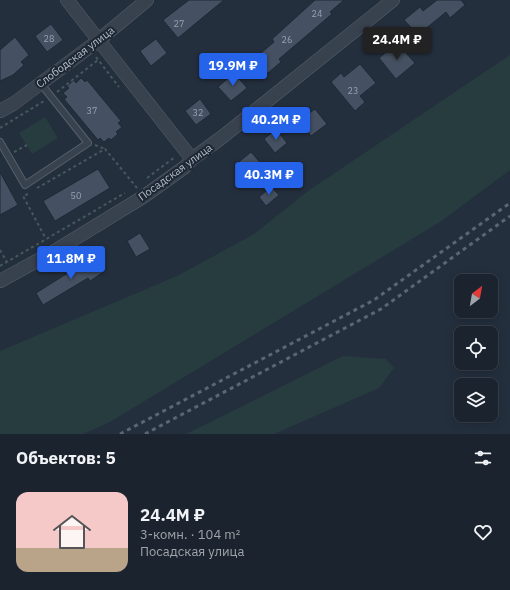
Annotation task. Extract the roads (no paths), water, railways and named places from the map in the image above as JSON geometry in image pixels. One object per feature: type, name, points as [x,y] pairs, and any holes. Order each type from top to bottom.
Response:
[{"type":"street","points":[[67,0],[99,40],[189,163]]},
{"type":"street","name":"Слободская улица","points":[[0,111],[13,104],[41,84],[99,40],[146,0]]},
{"type":"street","name":"Посадская улица","points":[[0,281],[53,252],[139,192],[189,163],[393,0]]},
{"type":"lane","points":[[0,142],[25,186],[88,143],[41,84]]},
{"type":"railway","points":[[120,434],[374,300],[510,203]]},
{"type":"railway","points":[[145,434],[381,309],[510,216]]}]
